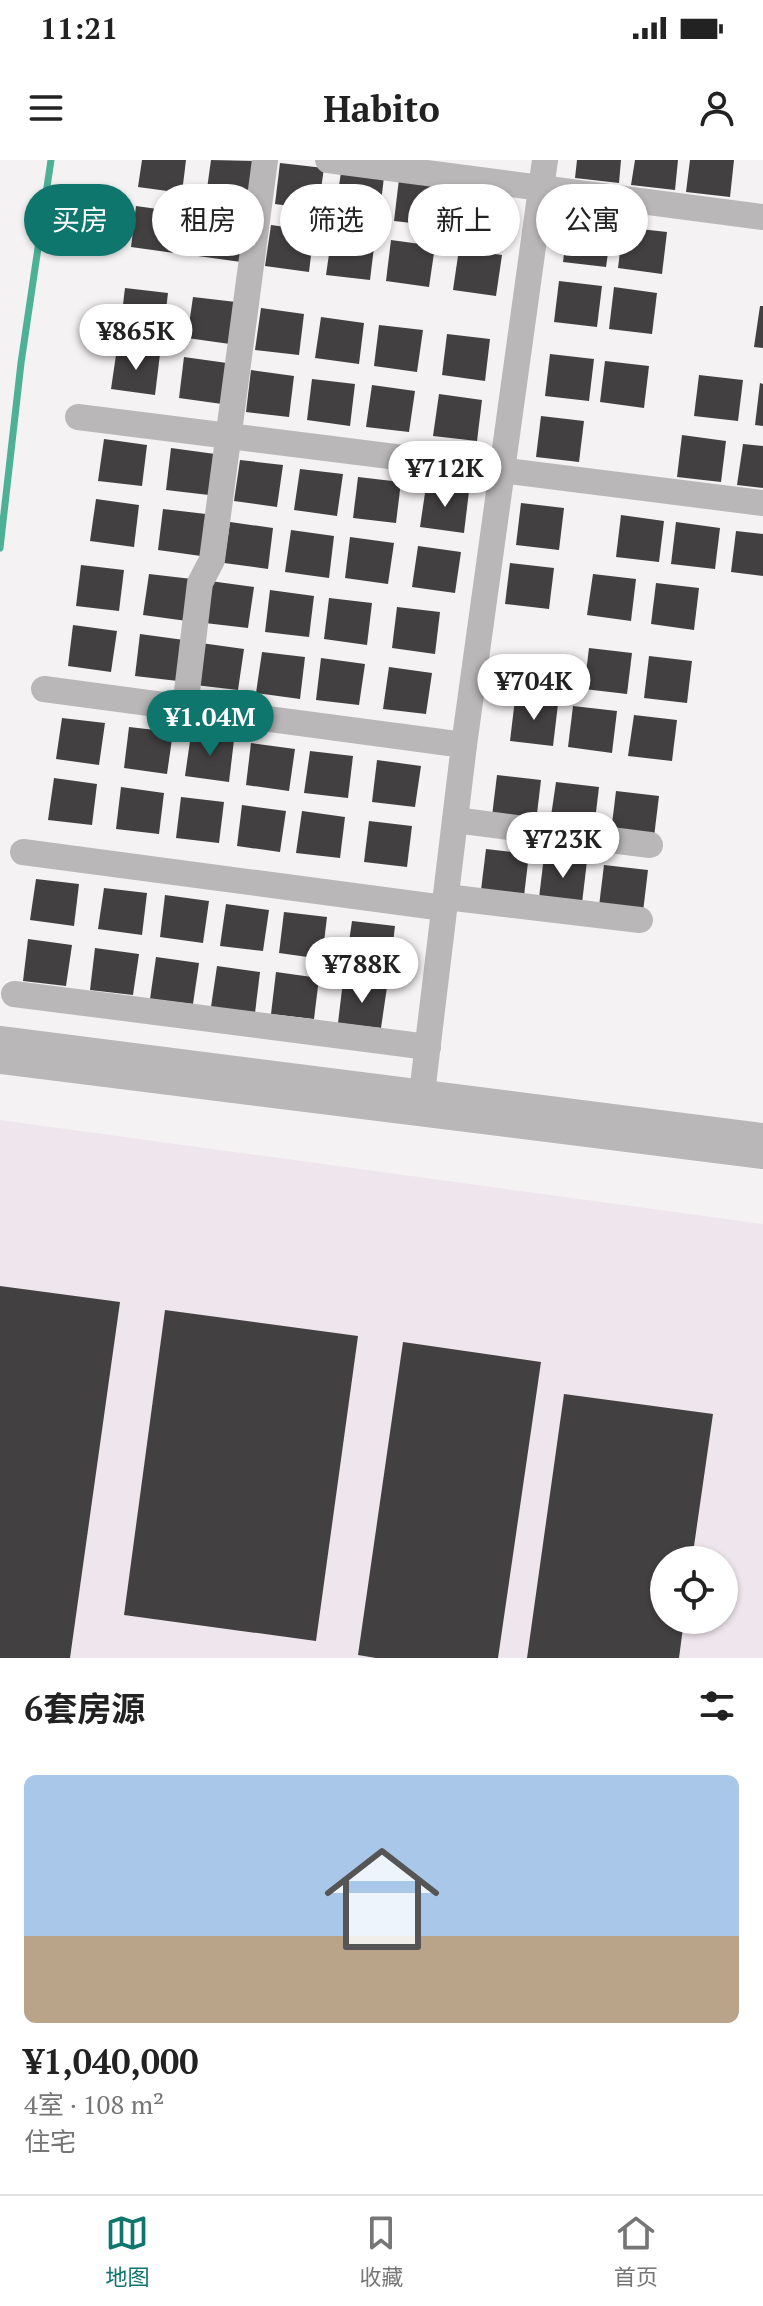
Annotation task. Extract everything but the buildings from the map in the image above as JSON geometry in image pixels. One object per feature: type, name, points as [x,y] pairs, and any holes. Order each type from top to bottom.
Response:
[{"type":"street","points":[[185,708],[200,583],[212,560],[265,160]]},
{"type":"street","points":[[328,160],[536,187]]},
{"type":"street","points":[[542,184],[545,160]]},
{"type":"street","points":[[648,202],[763,217]]},
{"type":"street","points":[[422,1093],[464,745],[536,224]]},
{"type":"street","points":[[78,417],[763,503]]},
{"type":"street","points":[[44,689],[464,745]]},
{"type":"street","points":[[455,820],[650,845]]},
{"type":"street","points":[[23,852],[445,903],[640,920]]},
{"type":"street","points":[[14,994],[428,1047]]},
{"type":"street","points":[[0,1039],[763,1136]]},
{"type":"street","points":[[0,1061],[763,1156]]},
{"type":"shaded area","points":[[0,1120],[763,1224],[763,1658],[0,1658]]},
{"type":"waterway","points":[[0,548],[21,363],[51,160]]}]
